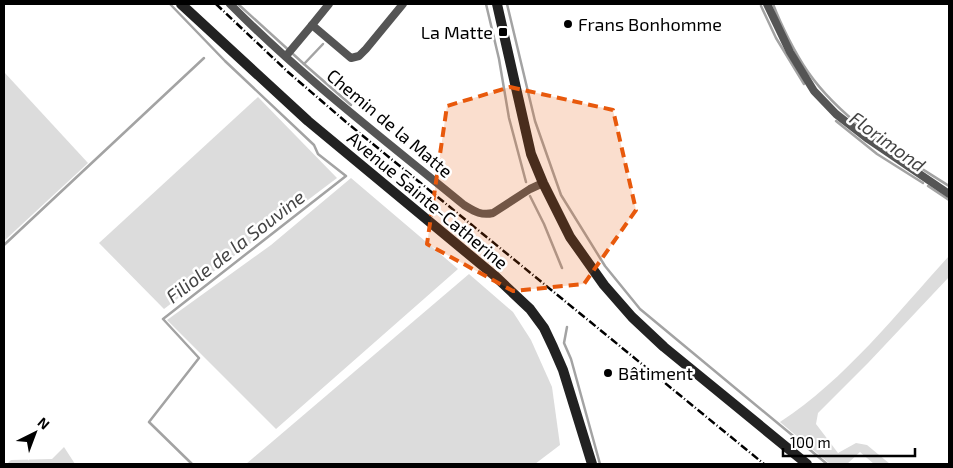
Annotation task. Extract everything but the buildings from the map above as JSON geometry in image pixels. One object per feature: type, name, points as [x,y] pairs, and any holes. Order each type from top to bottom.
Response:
[{"type":"main road","name":"Avenue Sainte-Catherine","points":[[181,4],[308,122],[495,276],[530,310],[544,328],[563,370],[592,464]]},
{"type":"main road","points":[[497,4],[531,154],[542,184],[574,243],[604,285],[632,317],[664,347],[808,464]]},
{"type":"street","name":"Chemin de la Matte","points":[[230,4],[286,56],[464,205],[477,213],[494,214],[530,189],[542,184]]},
{"type":"street","points":[[286,56],[329,4]]},
{"type":"street","points":[[312,25],[351,58],[359,56],[403,4]]},
{"type":"street","points":[[767,4],[790,52],[814,91],[836,114],[868,140],[949,194]]},
{"type":"highlighted area","points":[[510,87],[613,110],[636,210],[584,284],[513,291],[427,244],[447,106]]},
{"type":"shaded area","points":[[4,72],[88,163],[4,241]]},
{"type":"shaded area","points":[[258,97],[337,178],[164,309],[99,243]]},
{"type":"shaded area","points":[[351,178],[458,269],[276,429],[167,320],[271,245]]},
{"type":"shaded area","points":[[949,256],[949,277],[818,413],[816,424],[838,453],[856,443],[867,445],[890,464],[874,464],[860,452],[847,464],[830,464],[780,422],[804,405],[849,366]]},
{"type":"shaded area","points":[[469,274],[513,312],[531,340],[552,387],[560,445],[535,464],[246,464]]},
{"type":"shaded area","points":[[64,447],[75,464],[7,464],[11,460],[52,459]]},
{"type":"waterway","name":"Filiole de la Souvine","points":[[170,4],[225,61],[314,145],[318,154],[346,176],[163,319],[199,358],[149,422],[192,464]]},
{"type":"waterway","points":[[238,4],[304,64]]},
{"type":"waterway","points":[[486,4],[499,59],[509,118],[526,182]]},
{"type":"waterway","points":[[507,4],[535,121],[561,195],[605,266],[640,309],[827,464]]},
{"type":"waterway","points":[[773,4],[803,64],[822,90],[855,122],[873,136],[949,186]]},
{"type":"waterway","name":"Florimond","points":[[761,6],[776,38],[804,84]]},
{"type":"waterway","name":"Filiole de la Souvine","points":[[323,44],[304,64],[351,105]]},
{"type":"waterway","points":[[4,245],[204,58]]},
{"type":"waterway","name":"Florimond","points":[[836,121],[877,154],[923,183]]},
{"type":"waterway","name":"Florimond","points":[[928,186],[949,200]]},
{"type":"waterway","points":[[530,196],[562,268]]},
{"type":"waterway","points":[[567,327],[564,343],[571,359],[600,464]]},
{"type":"railway","points":[[216,4],[288,72],[346,122],[764,464]]},
{"type":"place","name":"Frans Bonhomme","points":[[568,24]]},
{"type":"place","name":"La Matte","points":[[503,32]]},
{"type":"place","name":"Bâtiment","points":[[608,373]]}]
